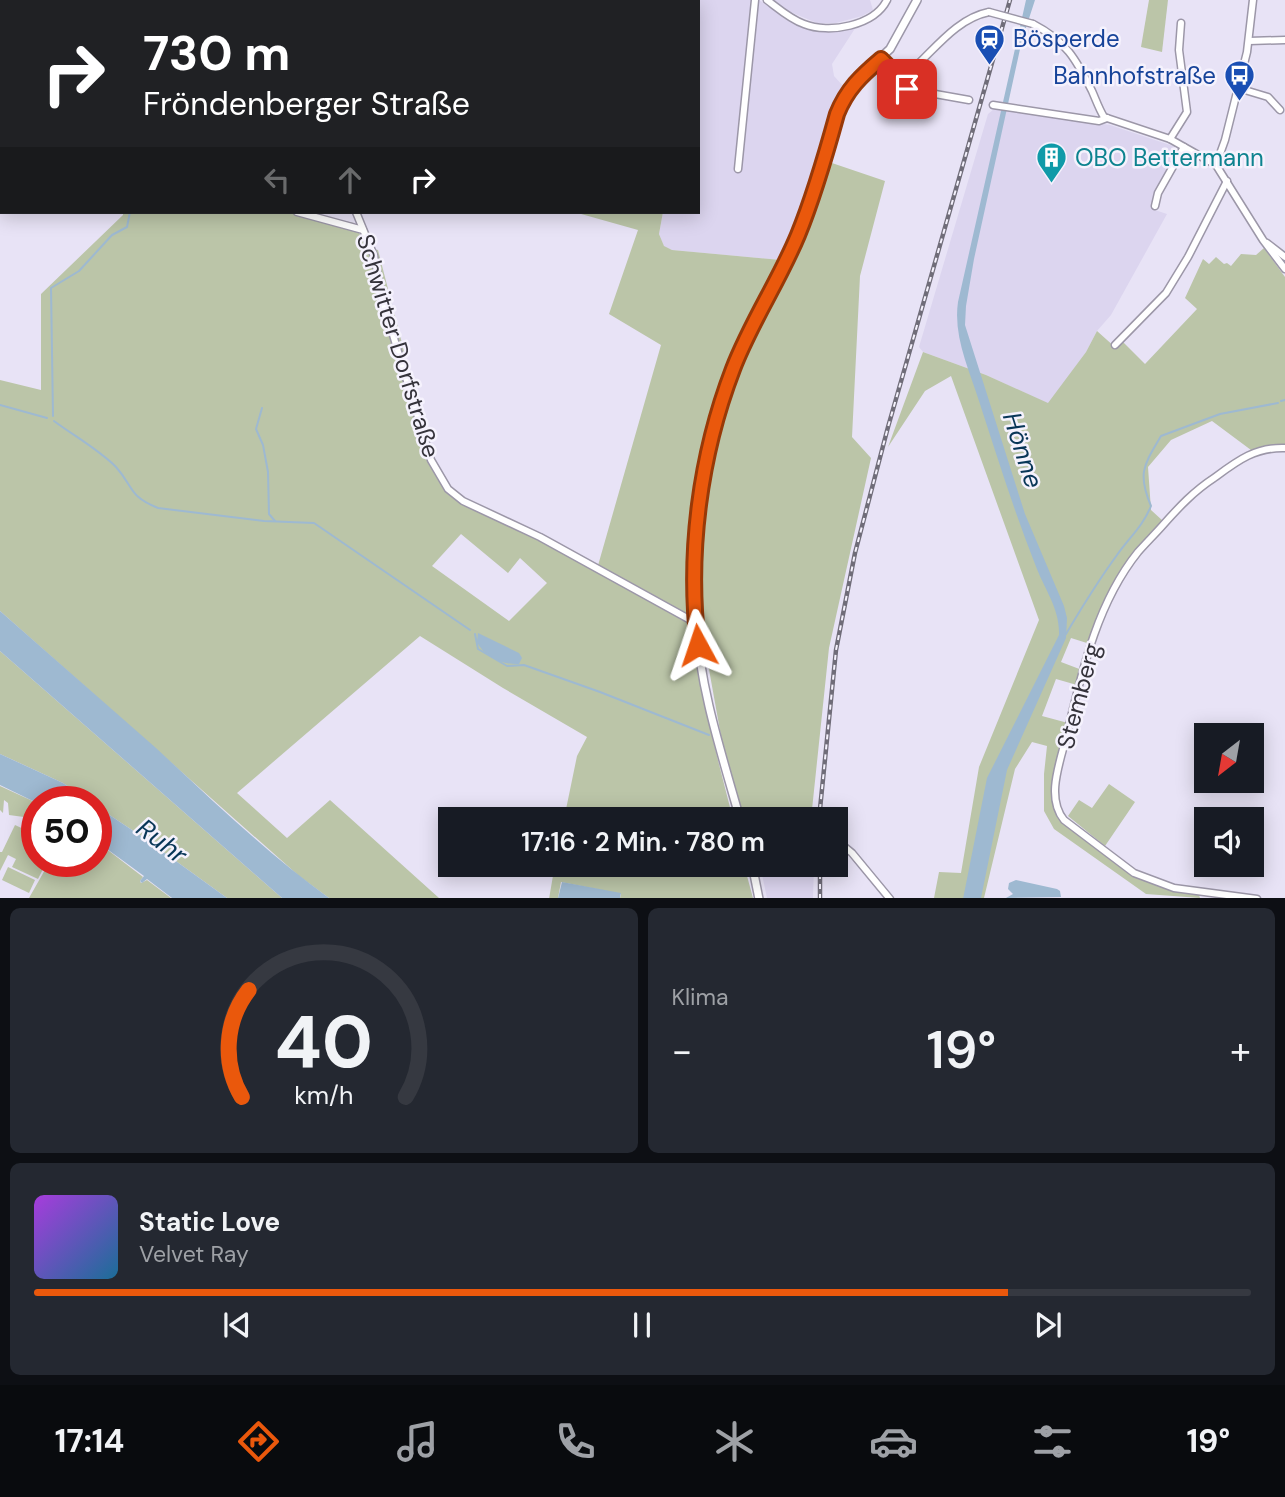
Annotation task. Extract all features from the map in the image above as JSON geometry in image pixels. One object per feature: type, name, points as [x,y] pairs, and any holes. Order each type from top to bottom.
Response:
[{"type":"main road","points":[[737,807],[704,679],[696,623],[695,573],[699,504],[709,449],[745,340],[798,236],[842,100],[853,83],[881,59],[899,35],[917,0]]},
{"type":"main road","points":[[755,877],[759,898]]},
{"type":"street","points":[[738,169],[755,0]]},
{"type":"street","points":[[767,0],[803,24],[832,27],[870,18],[887,0]]},
{"type":"street","points":[[1216,166],[1249,41],[1253,0]]},
{"type":"street","points":[[881,59],[889,67],[901,70],[917,65],[964,22],[975,15],[989,12],[1033,24],[1053,34],[1079,66],[1102,114],[1170,139],[1216,166],[1263,240],[1285,269]]},
{"type":"street","points":[[1170,139],[1187,111],[1179,50],[1181,23]]},
{"type":"street","points":[[1249,41],[1285,40]]},
{"type":"street","points":[[889,67],[891,80],[907,89],[969,100]]},
{"type":"street","points":[[1238,88],[1268,97],[1280,110]]},
{"type":"street","points":[[996,106],[1099,121],[1107,118]]},
{"type":"street","points":[[1155,206],[1158,193],[1184,147]]},
{"type":"street","points":[[1115,345],[1166,293],[1188,257],[1227,181]]},
{"type":"street","points":[[304,214],[363,230]]},
{"type":"street","name":"Schwitter Dorfstraße","points":[[357,214],[374,256],[383,302],[431,460],[448,489],[463,501],[540,537],[696,623]]},
{"type":"street","points":[[1263,240],[1285,257]]},
{"type":"street","name":"Stemberg","points":[[1256,898],[1174,888],[1146,879],[1134,873],[1064,820],[1055,803],[1057,777],[1089,651],[1109,600],[1127,568],[1138,552],[1192,494],[1245,456],[1254,452],[1285,448]]},
{"type":"street","points":[[848,850],[890,898]]},
{"type":"shaded area","points":[[700,0],[759,0],[796,24],[811,30],[829,32],[856,27],[832,64],[834,76],[844,87],[830,117],[796,231],[781,260],[672,250],[664,247],[659,234],[663,214],[700,214]]},
{"type":"shaded area","points":[[774,0],[870,0],[873,10],[836,23],[817,23],[788,11]]},
{"type":"shaded area","points":[[994,109],[1110,125],[1179,148],[1153,196],[1155,210],[1167,214],[1111,315],[1097,331],[1086,352],[1049,404],[986,375],[923,352],[919,347],[988,114]]},
{"type":"shaded area","points":[[763,877],[814,877],[813,898],[767,898]]},
{"type":"green space","points":[[1149,0],[1168,0],[1162,52],[1141,47]]},
{"type":"green space","points":[[829,162],[885,181],[860,276],[852,437],[871,458],[829,648],[812,807],[741,807],[721,736],[701,625],[701,511],[727,398],[749,340],[802,237]]},
{"type":"green space","points":[[123,214],[310,214],[354,223],[366,247],[378,250],[431,456],[446,487],[463,500],[597,569],[661,345],[609,314],[638,230],[581,214],[663,214],[659,234],[664,246],[672,250],[781,260],[742,339],[711,423],[695,499],[691,538],[689,577],[695,653],[707,716],[730,807],[566,807],[577,756],[587,737],[420,636],[237,793],[287,838],[330,800],[439,898],[329,898],[299,876],[0,611],[0,380],[41,390],[41,294]],"holes":[[[461,534],[508,573],[520,558],[547,583],[509,621],[432,566]]]},
{"type":"green space","points":[[1264,248],[1285,277],[1285,446],[1251,450],[1212,421],[1171,440],[1148,467],[1151,510],[1163,521],[1127,565],[1090,644],[1071,638],[1061,662],[1082,670],[1077,685],[1056,679],[1042,716],[1068,723],[1053,784],[1052,797],[1058,818],[1141,879],[1199,895],[1200,898],[1146,894],[1054,829],[1044,811],[1047,746],[1032,742],[1015,769],[984,898],[934,898],[939,872],[961,873],[979,767],[1039,620],[951,376],[925,391],[888,447],[923,352],[986,375],[1048,403],[1086,352],[1097,331],[1116,348],[1123,342],[1145,364],[1197,309],[1185,298],[1203,259],[1209,264],[1216,257],[1231,266],[1241,254],[1256,255]]},
{"type":"green space","points":[[0,651],[282,898],[227,898],[112,817],[112,786],[68,786],[0,754]]},
{"type":"green space","points":[[1109,784],[1135,802],[1105,846],[1068,816],[1079,800],[1092,808]]},
{"type":"green space","points":[[0,786],[21,796],[21,817],[9,815],[8,803],[4,800],[3,813],[0,810]]},
{"type":"green space","points":[[15,825],[21,828],[21,871],[12,867],[16,859],[8,855],[0,871],[2,852]]},
{"type":"green space","points":[[112,853],[143,877],[141,883],[147,880],[171,898],[29,898],[41,877],[112,877]]},
{"type":"green space","points":[[8,867],[21,873],[21,877],[35,880],[29,893],[2,880]]},
{"type":"green space","points":[[553,877],[747,877],[753,898],[620,898],[621,894],[561,882],[558,898],[549,898]]},
{"type":"water","points":[[1026,0],[1035,0],[1022,40],[974,259],[965,325],[1025,514],[1064,606],[1067,618],[1066,638],[1007,770],[981,898],[963,898],[987,778],[1059,635],[1059,625],[1020,524],[967,365],[958,327],[958,302]]},
{"type":"water","points":[[0,611],[262,844],[329,898],[282,898],[0,651]]},
{"type":"water","points":[[478,633],[519,653],[522,658],[519,664],[507,663],[489,656],[477,642]]},
{"type":"water","points":[[0,754],[68,786],[21,786],[21,795],[0,785]]},
{"type":"water","points":[[112,817],[227,898],[172,898],[147,879],[142,883],[140,881],[144,876],[112,853]]},
{"type":"water","points":[[1016,880],[1057,889],[1061,897],[1006,898],[1013,894],[1008,889],[1009,883]]},
{"type":"water","points":[[562,882],[621,893],[620,898],[558,898]]},
{"type":"waterway","points":[[53,416],[51,288],[79,271],[112,235],[127,227],[130,214]]},
{"type":"waterway","points":[[1281,401],[1285,400]]},
{"type":"waterway","points":[[1066,634],[1103,575],[1148,513],[1151,506],[1144,485],[1144,470],[1161,436],[1220,414],[1278,403]]},
{"type":"waterway","points":[[0,405],[47,418]]},
{"type":"waterway","points":[[262,408],[256,429],[263,445],[268,472],[269,514],[275,521]]},
{"type":"waterway","points":[[54,421],[109,460],[136,495],[148,504],[158,508],[264,521],[314,523],[470,630]]},
{"type":"waterway","points":[[475,634],[478,649],[507,666],[524,665],[709,735]]},
{"type":"railway","points":[[820,807],[836,650],[855,553],[888,427],[1010,0]]},
{"type":"railway","points":[[820,877],[820,898]]},
{"type":"place","name":"Bösperde","points":[[990,66]]},
{"type":"place","name":"Bahnhofstraße","points":[[1239,103]]},
{"type":"place","name":"OBO Bettermann","points":[[1052,185]]},
{"type":"route","points":[[698,645],[695,573],[699,504],[709,449],[733,369],[798,236],[845,95],[853,83],[881,59],[889,67],[891,80],[907,89]]},
{"type":"water label","name":"Hönne","points":[[1023,450]]},
{"type":"water label","name":"Ruhr","points":[[162,841]]}]
